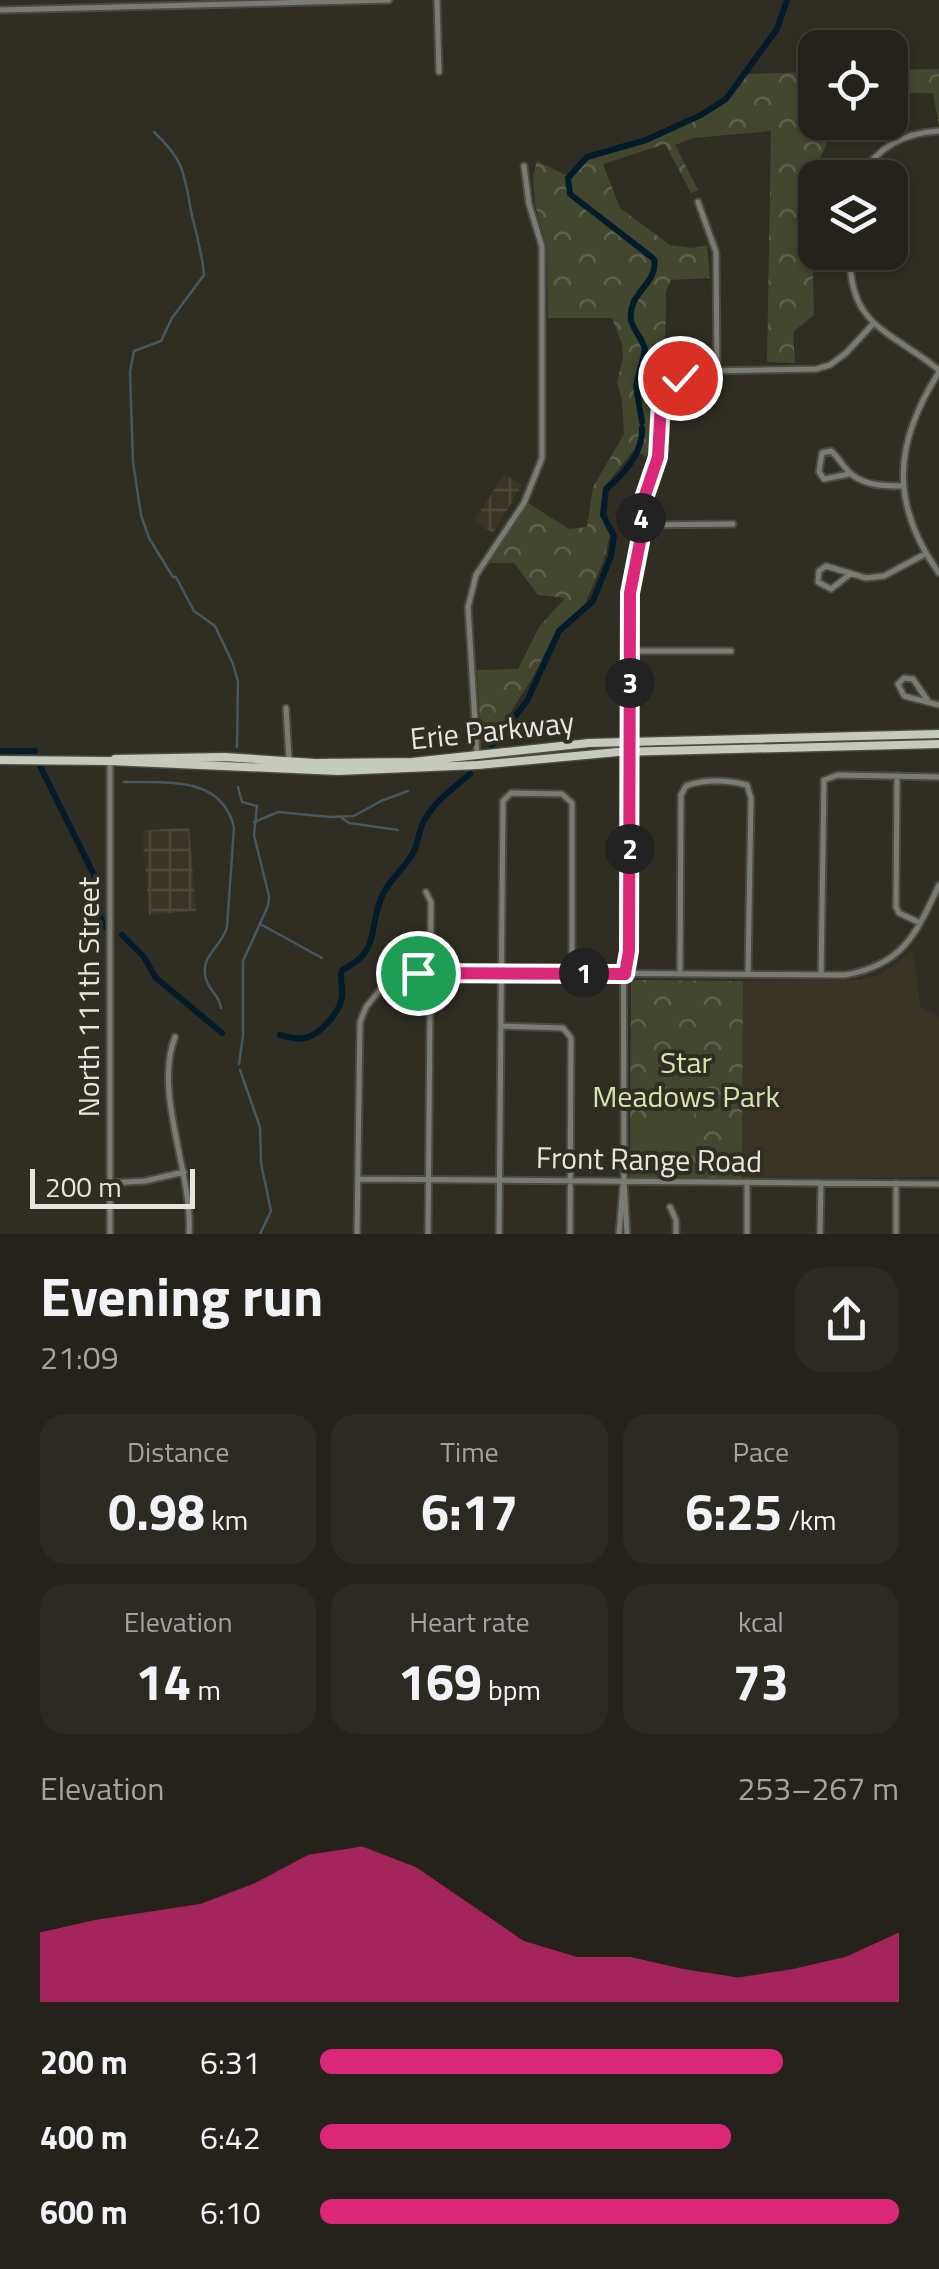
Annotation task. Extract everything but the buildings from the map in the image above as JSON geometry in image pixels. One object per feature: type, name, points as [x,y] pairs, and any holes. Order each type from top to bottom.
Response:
[{"type":"main road","name":"Erie Parkway","points":[[0,760],[338,770],[478,761],[627,744],[939,734]]},
{"type":"main road","name":"Erie Parkway","points":[[627,744],[939,744]]},
{"type":"main road","name":"Erie Parkway","points":[[110,761],[122,757],[224,757],[478,761]]},
{"type":"street","points":[[52,0],[53,8]]},
{"type":"street","points":[[0,10],[193,2],[390,0]]},
{"type":"street","points":[[437,0],[439,72]]},
{"type":"street","points":[[870,160],[902,138],[939,132]]},
{"type":"street","points":[[478,761],[470,589],[524,502],[542,458],[542,247],[529,204],[524,166]]},
{"type":"street","points":[[698,202],[716,252],[717,371]]},
{"type":"street","points":[[851,270],[852,286],[872,325],[916,351],[939,371],[908,434],[903,486],[912,528],[939,573]]},
{"type":"street","points":[[627,1234],[624,1181],[630,593],[640,542],[642,504],[658,457],[658,414],[665,393],[690,373],[816,369],[830,365],[846,353],[872,325]]},
{"type":"street","points":[[849,474],[824,478],[819,472],[822,453],[830,451],[849,474],[878,486],[903,486]]},
{"type":"street","points":[[641,525],[732,524]]},
{"type":"street","points":[[849,575],[832,589],[818,582],[819,571],[826,566],[866,578],[884,576],[925,554]]},
{"type":"street","points":[[630,651],[731,651]]},
{"type":"street","points":[[928,701],[913,679],[904,678],[898,684],[904,696],[939,705]]},
{"type":"street","points":[[286,708],[288,761]]},
{"type":"street","name":"North 111th Street","points":[[110,761],[110,1234]]},
{"type":"street","points":[[820,975],[824,780],[838,775],[939,777]]},
{"type":"street","points":[[897,776],[896,907],[899,913],[920,923]]},
{"type":"street","points":[[680,974],[681,795],[686,786],[695,782],[741,783],[750,792],[748,974]]},
{"type":"street","points":[[499,1234],[502,802],[510,794],[562,794],[572,803],[572,973]]},
{"type":"street","points":[[357,1234],[360,1022],[366,1007],[389,979],[430,972],[865,972],[900,952],[939,885]]},
{"type":"street","points":[[426,892],[431,902],[428,1234]]},
{"type":"street","points":[[501,1026],[555,1027],[568,1032],[571,1038],[570,1234]]},
{"type":"street","points":[[174,1038],[170,1094],[190,1214],[188,1234]]},
{"type":"street","points":[[110,1183],[145,1181],[184,1172]]},
{"type":"street","name":"Front Range Road","points":[[358,1179],[939,1184]]},
{"type":"street","points":[[619,1234],[619,1194],[624,1181]]},
{"type":"street","points":[[747,1182],[747,1234]]},
{"type":"street","points":[[820,1183],[820,1234]]},
{"type":"street","points":[[896,1183],[896,1234]]},
{"type":"street","points":[[670,1207],[676,1220],[676,1234]]},
{"type":"shaded area","points":[[504,474],[522,485],[493,533],[474,521]]},
{"type":"shaded area","points":[[189,827],[196,911],[149,915],[142,831]]},
{"type":"shaded area","points":[[913,950],[920,1006],[939,1017],[939,1177],[742,1178],[743,981],[860,980],[883,973]]},
{"type":"green space","points":[[939,69],[939,126],[933,93],[908,93],[908,70]]},
{"type":"green space","points":[[798,72],[798,140],[828,140],[820,160],[798,160],[798,270],[813,270],[814,315],[793,332],[795,363],[767,362],[771,131],[693,138],[675,145],[698,190],[691,193],[665,144],[603,164],[620,208],[670,245],[707,245],[710,278],[671,280],[666,291],[665,357],[675,372],[655,402],[648,458],[634,450],[604,487],[602,513],[610,535],[585,604],[557,629],[533,677],[490,745],[481,743],[477,670],[518,669],[539,627],[565,598],[538,595],[514,563],[489,563],[528,503],[569,529],[587,527],[593,487],[624,434],[617,383],[622,344],[612,318],[548,318],[547,247],[535,205],[533,176],[537,161],[570,177],[586,158],[664,133],[723,102],[747,74]]},
{"type":"green space","name":"Star Meadows Park","points":[[631,980],[743,981],[742,1178],[630,1177]]},
{"type":"green space","points":[[652,1093],[695,1094],[694,1121],[651,1119]]},
{"type":"green space","points":[[651,1123],[694,1124],[693,1151],[650,1149]]},
{"type":"waterway","points":[[642,422],[636,386],[645,350],[632,324],[631,310],[652,275],[654,259],[570,194],[568,178],[587,157],[646,140],[726,99],[777,29],[787,0]]},
{"type":"waterway","points":[[154,132],[181,168],[204,275],[172,318],[161,341],[134,351],[130,372],[133,462],[141,515],[149,538],[194,611],[215,626],[233,664],[238,682],[237,747]]},
{"type":"waterway","points":[[492,746],[527,701],[559,631],[593,601],[611,556],[614,536],[603,515],[606,489],[631,462],[642,428]]},
{"type":"waterway","points":[[0,751],[35,751]]},
{"type":"waterway","points":[[39,764],[94,875],[98,912],[105,927]]},
{"type":"waterway","points":[[280,1035],[299,1039],[311,1036],[334,1014],[341,1001],[342,970],[364,954],[369,945],[384,892],[416,848],[426,817],[470,774]]},
{"type":"waterway","points":[[124,782],[190,785],[217,798],[227,810],[234,827],[227,927],[208,958],[205,971],[221,1008]]},
{"type":"waterway","points":[[238,787],[242,802],[257,806],[254,835],[269,896],[243,961],[239,1064]]},
{"type":"waterway","points":[[254,822],[278,812],[354,816],[408,791]]},
{"type":"waterway","points":[[342,818],[349,823],[398,830]]},
{"type":"waterway","points":[[262,925],[322,958]]},
{"type":"waterway","points":[[122,935],[144,957],[155,977],[222,1033]]},
{"type":"waterway","points":[[240,1070],[260,1127],[261,1163],[271,1211],[260,1234]]},
{"type":"route","points":[[418,973],[625,974],[629,951],[630,593],[640,542],[642,504],[658,457],[658,414],[665,393],[680,378]]}]
